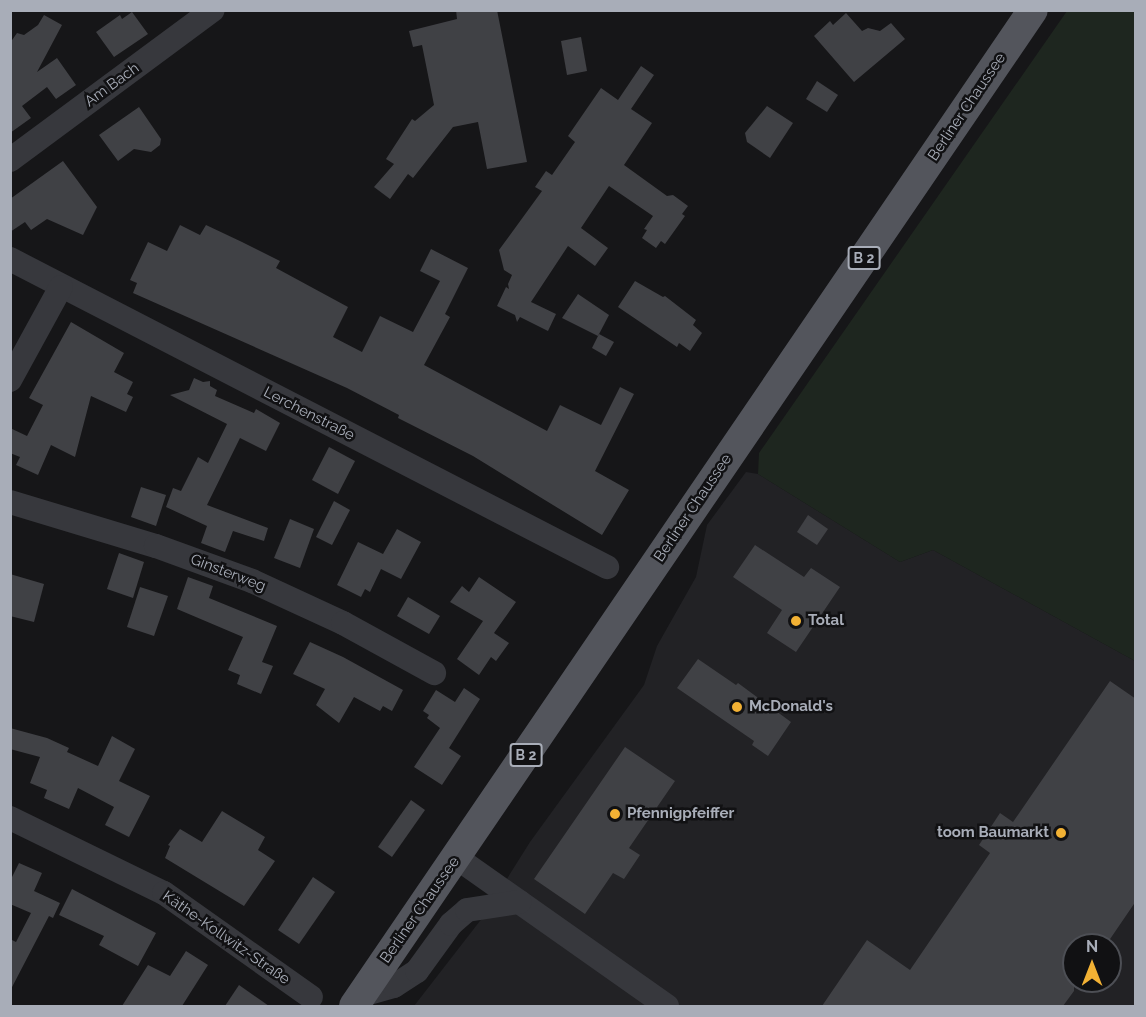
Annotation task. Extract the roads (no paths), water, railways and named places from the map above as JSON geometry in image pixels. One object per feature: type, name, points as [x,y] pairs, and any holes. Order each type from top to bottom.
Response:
[{"type":"main road","name":"Berliner Chaussee","points":[[358,1001],[1033,10]]},
{"type":"street","name":"Am Bach","points":[[10,160],[213,10]]},
{"type":"street","name":"Lerchenstraße","points":[[10,259],[607,567]]},
{"type":"street","points":[[10,380],[62,286]]},
{"type":"street","name":"Ginsterweg","points":[[10,502],[156,546],[252,581],[343,622],[434,673]]},
{"type":"street","name":"Käthe-Kollwitz-Straße","points":[[10,818],[164,893],[311,997]]},
{"type":"street","points":[[457,858],[667,1006]]},
{"type":"street","points":[[358,1001],[394,986],[417,971],[451,924],[467,910],[519,902]]},
{"type":"place","name":"Total","points":[[796,621]]},
{"type":"place","name":"McDonald's","points":[[737,707]]},
{"type":"place","name":"Pfennigpfeiffer","points":[[615,814]]},
{"type":"place","name":"toom Baumarkt","points":[[1061,833]]}]
